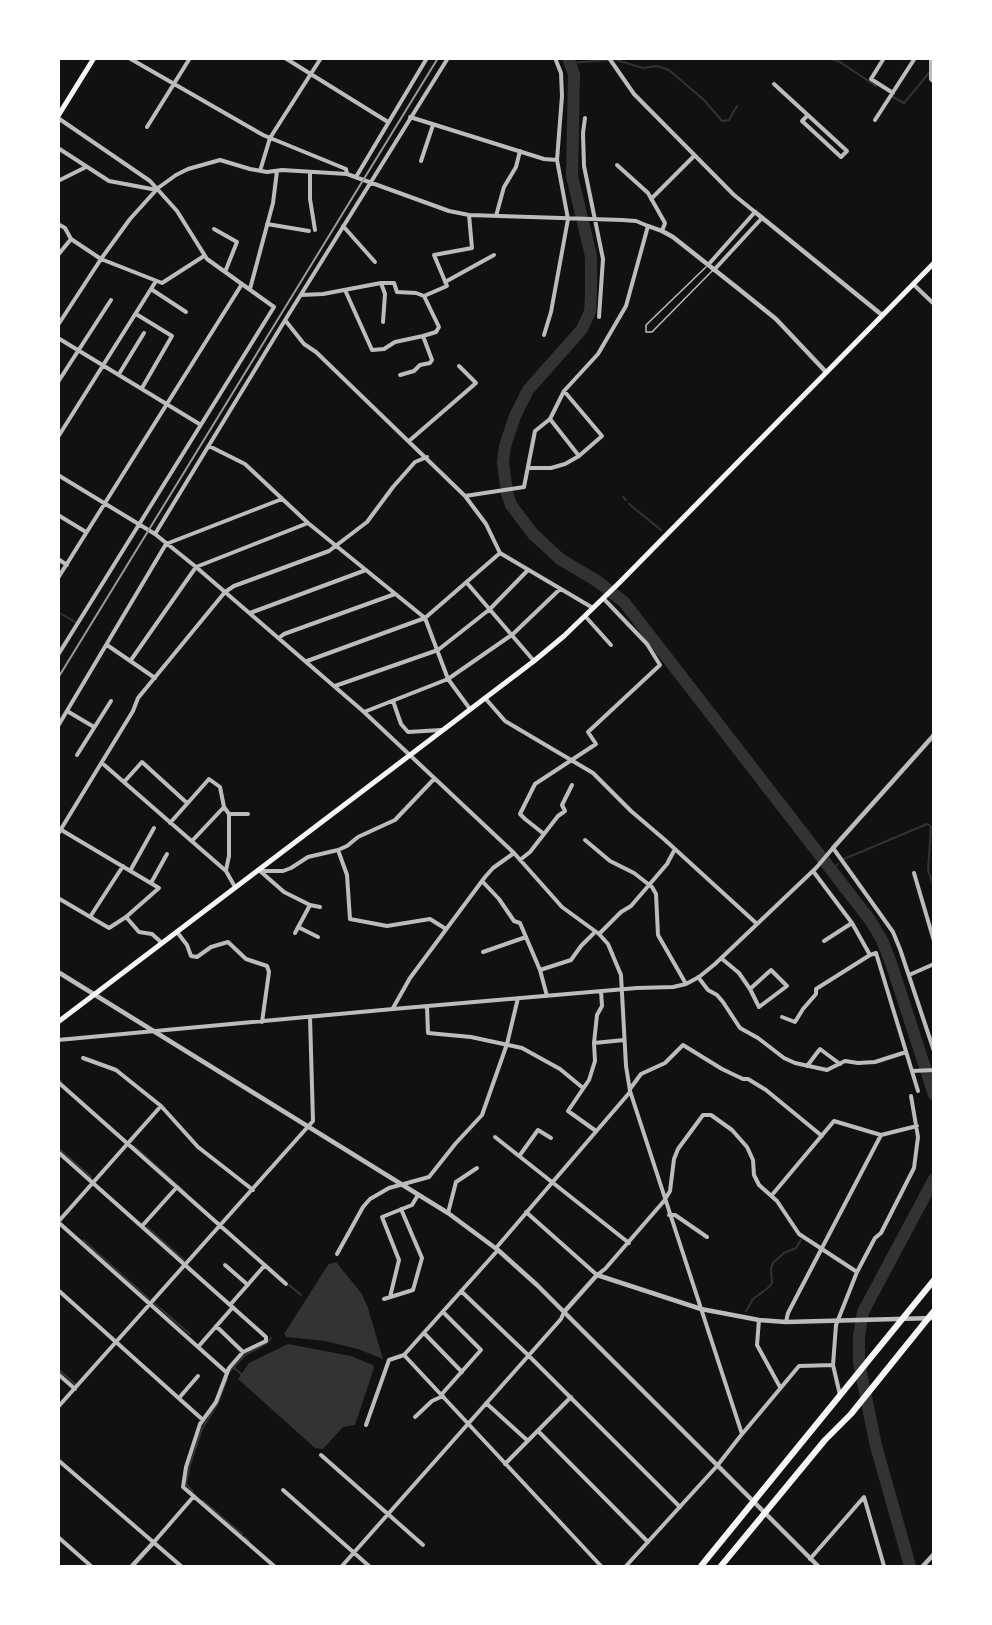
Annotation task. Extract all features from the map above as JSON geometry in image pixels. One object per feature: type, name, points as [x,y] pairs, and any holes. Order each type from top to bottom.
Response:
[{"type":"highway","points":[[702,1566],[933,1280]]},
{"type":"highway","points":[[721,1566],[825,1440],[850,1414],[931,1318],[933,1311]]},
{"type":"main road","points":[[58,117],[94,58]]},
{"type":"main road","points":[[58,1022],[534,661],[604,598],[933,263]]},
{"type":"street","points":[[129,58],[270,138],[345,169],[347,174]]},
{"type":"street","points":[[147,126],[190,58]]},
{"type":"street","points":[[285,58],[388,122]]},
{"type":"street","points":[[260,171],[270,138],[321,58]]},
{"type":"street","points":[[356,177],[427,58]]},
{"type":"street","points":[[155,534],[300,295],[448,58]]},
{"type":"street","points":[[544,335],[551,312],[569,219],[557,160],[562,96],[561,73],[555,58]]},
{"type":"street","points":[[884,58],[871,79],[893,93]]},
{"type":"street","points":[[875,120],[915,58]]},
{"type":"street","points":[[931,58],[930,79],[933,81]]},
{"type":"street","points":[[610,60],[634,94],[734,195],[882,315]]},
{"type":"street","points":[[774,84],[808,115],[847,151],[842,157],[802,121],[808,115]]},
{"type":"street","points":[[58,117],[158,189],[177,211],[204,256],[274,307],[58,655]]},
{"type":"street","points":[[410,117],[544,159],[557,160]]},
{"type":"street","points":[[585,117],[584,166],[603,259],[599,317]]},
{"type":"street","points":[[422,161],[434,125]]},
{"type":"street","points":[[58,148],[109,181],[158,189]]},
{"type":"street","points":[[496,216],[504,187],[516,167],[520,151]]},
{"type":"street","points":[[651,199],[694,156]]},
{"type":"street","points":[[58,325],[130,219],[158,189],[188,169],[220,160],[250,170],[347,174],[433,205],[469,215],[636,221],[662,231],[776,319],[826,372]]},
{"type":"street","points":[[617,165],[648,193],[665,223],[662,231]]},
{"type":"street","points":[[58,181],[86,167]]},
{"type":"street","points":[[250,290],[273,203],[277,171]]},
{"type":"street","points":[[310,173],[310,199],[315,230]]},
{"type":"street","points":[[707,265],[755,212]]},
{"type":"street","points":[[424,296],[447,286],[434,255],[472,248],[469,215]]},
{"type":"street","points":[[714,270],[762,218]]},
{"type":"street","points":[[58,224],[65,228],[71,239],[101,259],[162,283],[204,256]]},
{"type":"street","points":[[267,224],[309,231]]},
{"type":"street","points":[[343,226],[375,262]]},
{"type":"street","points":[[465,496],[524,487],[535,431],[550,419],[564,391],[598,354],[626,306],[648,226]]},
{"type":"street","points":[[214,229],[237,242],[225,272]]},
{"type":"street","points":[[60,255],[71,239]]},
{"type":"street","points":[[445,282],[494,255]]},
{"type":"street","points":[[58,436],[156,281]]},
{"type":"street","points":[[381,283],[385,294],[383,322]]},
{"type":"street","points":[[300,295],[345,291],[366,284],[394,283],[397,292],[424,296],[439,327],[436,332],[395,342],[384,349],[372,350],[345,291]]},
{"type":"street","points":[[58,578],[242,284]]},
{"type":"street","points":[[913,284],[933,304]]},
{"type":"street","points":[[151,289],[186,312]]},
{"type":"street","points":[[58,382],[111,300]]},
{"type":"street","points":[[136,314],[172,336],[142,388]]},
{"type":"street","points":[[285,320],[304,344],[316,352],[465,496],[486,524],[500,553],[593,608]]},
{"type":"street","points":[[119,374],[144,333]]},
{"type":"street","points":[[400,375],[414,371],[420,365],[430,363],[432,360],[423,336]]},
{"type":"street","points":[[58,338],[201,425]]},
{"type":"street","points":[[409,441],[476,382],[459,366]]},
{"type":"street","points":[[529,468],[551,468],[565,464],[579,456],[602,436],[564,391]]},
{"type":"street","points":[[550,419],[579,456]]},
{"type":"street","points":[[209,446],[245,464],[308,523],[425,618],[448,679],[470,709]]},
{"type":"street","points":[[58,898],[109,928],[126,917],[159,888],[59,831],[133,711],[138,698],[225,592],[234,586],[329,551],[368,522],[393,487],[415,462],[427,458]]},
{"type":"street","points":[[58,475],[155,534],[336,686],[514,853],[562,907],[608,944],[621,975],[624,1040],[630,1090],[664,1201],[742,1434]]},
{"type":"street","points":[[58,726],[166,544],[282,499]]},
{"type":"street","points":[[58,515],[86,532]]},
{"type":"street","points":[[131,660],[196,567],[308,523]]},
{"type":"street","points":[[306,661],[425,618],[467,584],[500,553]]},
{"type":"street","points":[[58,560],[67,565]]},
{"type":"street","points":[[250,613],[366,569]]},
{"type":"street","points":[[336,686],[438,650],[490,609],[528,570]]},
{"type":"street","points":[[467,584],[513,634],[534,661]]},
{"type":"street","points":[[364,712],[448,679],[513,634],[560,589]]},
{"type":"street","points":[[279,638],[284,634],[396,594]]},
{"type":"street","points":[[544,834],[520,814],[535,784],[596,744],[588,732],[660,665],[647,644],[604,598]]},
{"type":"street","points":[[585,616],[611,645]]},
{"type":"street","points":[[107,645],[155,678]]},
{"type":"street","points":[[485,698],[505,721],[593,773],[630,811],[756,923]]},
{"type":"street","points":[[393,700],[401,724],[408,732],[442,730]]},
{"type":"street","points":[[77,755],[111,701]]},
{"type":"street","points":[[67,711],[94,727]]},
{"type":"street","points":[[58,1040],[622,989],[673,987],[686,984],[721,958],[814,869],[933,735]]},
{"type":"street","points":[[124,782],[142,762],[187,803]]},
{"type":"street","points":[[102,763],[226,871],[235,887]]},
{"type":"street","points":[[170,823],[209,778],[220,787],[224,807],[228,814],[229,856],[226,871]]},
{"type":"street","points":[[259,870],[291,868],[308,857],[338,850],[358,837],[395,820],[434,779]]},
{"type":"street","points":[[520,860],[530,852],[558,816],[565,811],[562,805],[572,785]]},
{"type":"street","points":[[192,841],[224,807]]},
{"type":"street","points":[[228,814],[248,814]]},
{"type":"street","points":[[130,871],[154,828]]},
{"type":"street","points":[[585,840],[610,861],[623,866],[649,884],[656,894],[658,935],[686,984]]},
{"type":"street","points":[[540,970],[571,960],[580,946],[631,906],[667,864],[675,849]]},
{"type":"street","points":[[338,850],[347,875],[350,919],[387,926],[430,919],[446,929]]},
{"type":"street","points":[[832,850],[893,932],[933,1051]]},
{"type":"street","points":[[393,1009],[410,978],[482,881],[493,868],[514,853]]},
{"type":"street","points":[[151,883],[167,854]]},
{"type":"street","points":[[90,917],[123,866]]},
{"type":"street","points":[[814,869],[852,923],[870,954]]},
{"type":"street","points":[[259,870],[284,892],[310,905],[320,907]]},
{"type":"street","points":[[914,873],[933,941]]},
{"type":"street","points":[[482,881],[499,899],[514,921],[520,923],[540,970],[547,996]]},
{"type":"street","points":[[295,933],[310,905]]},
{"type":"street","points":[[126,917],[139,932],[152,934],[162,944]]},
{"type":"street","points":[[824,941],[852,923]]},
{"type":"street","points":[[298,927],[318,937]]},
{"type":"street","points":[[177,932],[187,945],[191,956],[197,957],[211,946],[228,942],[246,959],[267,966],[269,972],[262,1022]]},
{"type":"street","points":[[483,952],[526,937]]},
{"type":"street","points":[[782,1017],[795,1022],[816,994],[816,989],[870,954],[876,953],[914,1071],[918,1091]]},
{"type":"street","points":[[721,958],[739,973],[759,1007],[787,986],[771,970],[750,989]]},
{"type":"street","points":[[909,975],[933,965]]},
{"type":"street","points":[[58,972],[448,1213],[497,1249],[564,1312],[818,1566]]},
{"type":"street","points":[[698,977],[708,990],[723,1002],[740,1028],[758,1038],[784,1058],[827,1070],[845,1061],[875,1062],[906,1052]]},
{"type":"street","points":[[596,1131],[568,1111],[589,1080],[595,1061],[594,1043],[597,1015],[602,1006],[601,991]]},
{"type":"street","points":[[337,1254],[370,1199],[389,1188],[429,1177],[482,1115],[507,1044],[518,998]]},
{"type":"street","points":[[427,1006],[428,1033],[471,1037],[522,1048],[560,1069],[583,1088]]},
{"type":"street","points":[[58,1407],[313,1121],[310,1017]]},
{"type":"street","points":[[594,1043],[624,1040]]},
{"type":"street","points":[[366,1425],[389,1360],[404,1355],[443,1312],[642,1074],[665,1063],[683,1045],[722,1069],[748,1079],[766,1090],[822,1136]]},
{"type":"street","points":[[807,1066],[820,1049],[840,1064]]},
{"type":"street","points":[[83,1058],[116,1070],[161,1106],[198,1146],[253,1190]]},
{"type":"street","points":[[914,1071],[933,1070]]},
{"type":"street","points":[[58,1082],[286,1284]]},
{"type":"street","points":[[840,1396],[833,1365],[837,1320],[857,1272],[875,1238],[881,1233],[914,1168],[917,1156],[917,1126],[911,1096]]},
{"type":"street","points":[[161,1106],[59,1221],[226,1372]]},
{"type":"street","points":[[342,1566],[664,1201],[670,1191],[674,1159],[678,1149],[703,1115],[711,1115],[740,1138],[753,1160],[754,1175],[759,1185],[772,1195],[799,1234],[857,1272]]},
{"type":"street","points":[[772,1195],[834,1121],[881,1135],[917,1126]]},
{"type":"street","points":[[519,1155],[538,1130],[551,1138]]},
{"type":"street","points":[[786,1322],[788,1313],[881,1135]]},
{"type":"street","points":[[495,1137],[629,1243]]},
{"type":"street","points":[[58,1152],[266,1337],[266,1341],[243,1352],[226,1372],[216,1402],[203,1420],[186,1467],[183,1487],[274,1566]]},
{"type":"street","points":[[448,1213],[456,1182],[477,1168]]},
{"type":"street","points":[[142,1226],[177,1187]]},
{"type":"street","points":[[390,1297],[399,1260],[382,1217],[412,1205],[418,1195]]},
{"type":"street","points":[[384,1299],[414,1290],[422,1258],[401,1209]]},
{"type":"street","points":[[526,1212],[597,1275],[701,1310],[786,1322],[931,1318]]},
{"type":"street","points":[[669,1215],[675,1215],[707,1236]]},
{"type":"street","points":[[225,1265],[248,1285]]},
{"type":"street","points":[[198,1347],[265,1265]]},
{"type":"street","points":[[58,1290],[203,1420]]},
{"type":"street","points":[[461,1291],[680,1507]]},
{"type":"street","points":[[415,1417],[442,1395],[482,1350],[443,1312]]},
{"type":"street","points":[[759,1320],[757,1345],[780,1387]]},
{"type":"street","points":[[216,1326],[243,1352]]},
{"type":"street","points":[[424,1333],[462,1372]]},
{"type":"street","points":[[404,1355],[601,1566]]},
{"type":"street","points":[[626,1566],[717,1466],[799,1366],[833,1365]]},
{"type":"street","points":[[58,1374],[75,1389]]},
{"type":"street","points":[[179,1398],[198,1376]]},
{"type":"street","points":[[506,1464],[571,1398]]},
{"type":"street","points":[[486,1402],[528,1441]]},
{"type":"street","points":[[538,1431],[648,1542]]},
{"type":"street","points":[[321,1455],[423,1545]]},
{"type":"street","points":[[58,1460],[182,1566]]},
{"type":"street","points":[[284,1490],[369,1566]]},
{"type":"street","points":[[132,1566],[194,1497]]},
{"type":"street","points":[[810,1559],[864,1497],[884,1566]]},
{"type":"street","points":[[58,1537],[91,1566]]},
{"type":"street","points":[[923,1566],[933,1554]]},
{"type":"lane","points":[[707,265],[645,325],[646,332],[652,332],[714,270]]},
{"type":"shaded area","points":[[336,1262],[362,1294],[383,1359],[358,1349],[325,1341],[287,1337],[284,1334],[326,1268],[329,1264]]},
{"type":"shaded area","points":[[288,1344],[351,1356],[373,1365],[374,1368],[355,1425],[343,1427],[323,1449],[315,1448],[238,1379],[249,1363]]},
{"type":"waterway","points":[[568,58],[574,74],[572,176],[591,256],[590,312],[582,329],[528,390],[515,416],[505,446],[503,462],[511,505],[533,534],[560,559],[597,581],[624,602],[870,920],[882,940],[891,963],[934,1095]]},
{"type":"waterway","points":[[828,58],[840,62],[876,86]]},
{"type":"waterway","points":[[613,59],[643,68],[657,66],[669,70],[704,100],[722,121],[729,120],[737,106]]},
{"type":"waterway","points":[[570,63],[608,60]]},
{"type":"waterway","points":[[893,97],[904,103],[934,67]]},
{"type":"waterway","points":[[623,497],[626,500]]},
{"type":"waterway","points":[[629,504],[661,530]]},
{"type":"waterway","points":[[58,612],[75,622]]},
{"type":"waterway","points":[[844,859],[927,824],[934,828]]},
{"type":"waterway","points":[[931,827],[928,870],[934,888]]},
{"type":"waterway","points":[[831,869],[838,864]]},
{"type":"waterway","points":[[134,1146],[186,1193]]},
{"type":"waterway","points":[[58,1148],[91,1177]]},
{"type":"waterway","points":[[910,1566],[876,1446],[859,1363],[859,1336],[863,1312],[934,1179]]},
{"type":"waterway","points":[[147,1227],[184,1260]]},
{"type":"waterway","points":[[83,1240],[149,1299]]},
{"type":"waterway","points":[[746,1311],[753,1299],[772,1283],[773,1263],[784,1253],[796,1248],[801,1240]]},
{"type":"waterway","points":[[289,1285],[301,1295]]},
{"type":"waterway","points":[[155,1304],[190,1334]]},
{"type":"waterway","points":[[230,1371],[245,1355],[267,1343],[271,1338]]},
{"type":"waterway","points":[[233,1367],[241,1374]]},
{"type":"waterway","points":[[58,1369],[75,1384]]},
{"type":"waterway","points":[[193,1492],[186,1484],[190,1465],[202,1429],[218,1403],[227,1379]]},
{"type":"waterway","points":[[203,1501],[242,1534]]},
{"type":"waterway","points":[[245,1537],[249,1541]]},
{"type":"railway","points":[[58,678],[438,58]]}]
